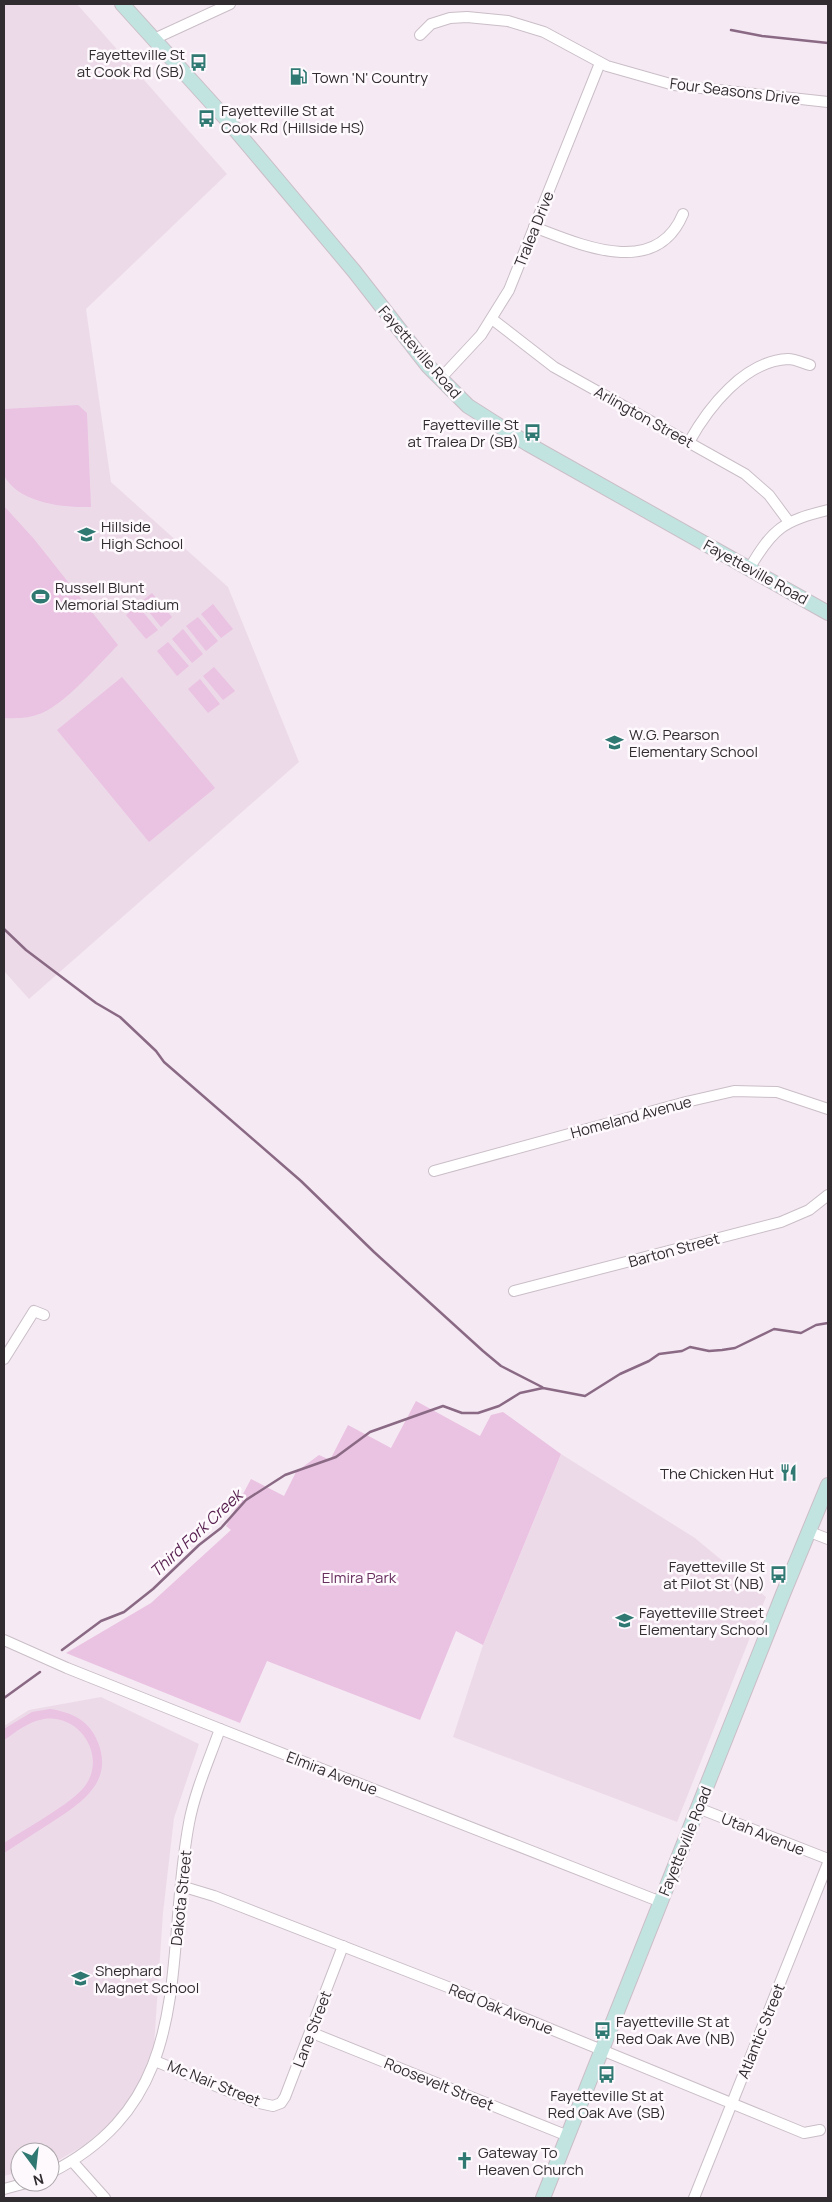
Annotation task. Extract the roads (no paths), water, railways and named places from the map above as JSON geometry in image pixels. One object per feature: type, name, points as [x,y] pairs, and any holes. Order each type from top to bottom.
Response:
[{"type":"main road","name":"Fayetteville Road","points":[[122,4],[228,121],[354,271],[399,331],[440,379],[478,413],[828,613]]},
{"type":"main road","name":"Fayetteville Road","points":[[544,2198],[783,1594],[828,1486]]},
{"type":"street","points":[[154,39],[230,4]]},
{"type":"street","name":"Four Seasons Drive","points":[[420,35],[431,24],[450,18],[467,17],[508,21],[544,32],[600,62],[674,85],[828,102]]},
{"type":"street","name":"Tralea Drive","points":[[440,379],[472,345],[492,319],[516,275],[600,62]]},
{"type":"street","points":[[534,227],[586,247],[603,251],[628,252],[650,247],[669,237],[677,229],[683,214]]},
{"type":"street","name":"Arlington Street","points":[[492,319],[554,367],[689,442],[754,481],[780,509],[789,522]]},
{"type":"street","points":[[689,442],[714,403],[746,376],[762,367],[789,359],[810,365]]},
{"type":"street","points":[[750,569],[769,538],[789,522],[828,510]]},
{"type":"street","name":"Homeland Avenue","points":[[434,1171],[686,1102],[734,1091],[776,1092],[828,1109]]},
{"type":"street","name":"Barton Street","points":[[514,1291],[781,1222],[810,1210],[828,1195]]},
{"type":"street","points":[[5,1357],[34,1311],[44,1315]]},
{"type":"street","points":[[810,1532],[828,1539]]},
{"type":"street","name":"Elmira Avenue","points":[[4,1640],[220,1729],[661,1902]]},
{"type":"street","name":"Dakota Street","points":[[60,2168],[100,2142],[128,2113],[140,2095],[155,2061],[169,2011],[189,1822],[220,1729]]},
{"type":"street","name":"Utah Avenue","points":[[698,1808],[828,1859]]},
{"type":"street","name":"Atlantic Street","points":[[694,2198],[828,1863]]},
{"type":"street","name":"Red Oak Avenue","points":[[181,1886],[214,1896],[344,1946],[804,2133],[820,2130]]},
{"type":"street","name":"Lane Street","points":[[273,2106],[281,2103],[285,2097],[344,1946]]},
{"type":"street","name":"Roosevelt Street","points":[[310,2032],[568,2136]]},
{"type":"street","name":"Mc Nair Street","points":[[155,2061],[255,2102],[273,2106]]},
{"type":"street","points":[[72,2161],[105,2198]]},
{"type":"waterway","points":[[731,30],[762,36],[828,43]]},
{"type":"waterway","points":[[4,929],[26,950],[96,1003],[120,1017],[156,1051],[164,1062],[301,1181],[374,1252],[483,1351],[501,1366],[542,1387]]},
{"type":"waterway","name":"Third Fork Creek","points":[[62,1650],[101,1621],[124,1612],[153,1589],[199,1545],[221,1528],[246,1500],[285,1475],[336,1457],[370,1432],[443,1406],[462,1413],[478,1413],[499,1406],[520,1393],[543,1388],[585,1396],[620,1374],[649,1361],[659,1354],[682,1351],[690,1347],[709,1351],[735,1348],[774,1329],[801,1333],[816,1325],[828,1323]]},
{"type":"waterway","name":"Third Fork Creek","points":[[4,1698],[40,1672]]},
{"type":"place","name":"Fayetteville St at Cook Rd (SB)","points":[[199,63]]},
{"type":"place","name":"Town 'N' Country","points":[[298,77]]},
{"type":"place","name":"Fayetteville St at Cook Rd (Hillside HS)","points":[[207,119]]},
{"type":"place","name":"Fayetteville St at Tralea Dr (SB)","points":[[533,433]]},
{"type":"place","name":"Hillside High School","points":[[87,535]]},
{"type":"place","name":"Russell Blunt Memorial Stadium","points":[[41,596]]},
{"type":"place","name":"W.G. Pearson Elementary School","points":[[615,743]]},
{"type":"place","name":"The Chicken Hut","points":[[788,1473]]},
{"type":"place","name":"Fayetteville St at Pilot St (NB)","points":[[779,1575]]},
{"type":"place","name":"Fayetteville Street Elementary School","points":[[625,1621]]},
{"type":"place","name":"Shephard Magnet School","points":[[81,1979]]},
{"type":"place","name":"Fayetteville St at Red Oak Ave (NB)","points":[[602,2030]]},
{"type":"place","name":"Fayetteville St at Red Oak Ave (SB)","points":[[607,2074]]},
{"type":"place","name":"Gateway To Heaven Church","points":[[464,2161]]},
{"type":"park label","name":"Elmira Park","points":[[359,1577]]}]
